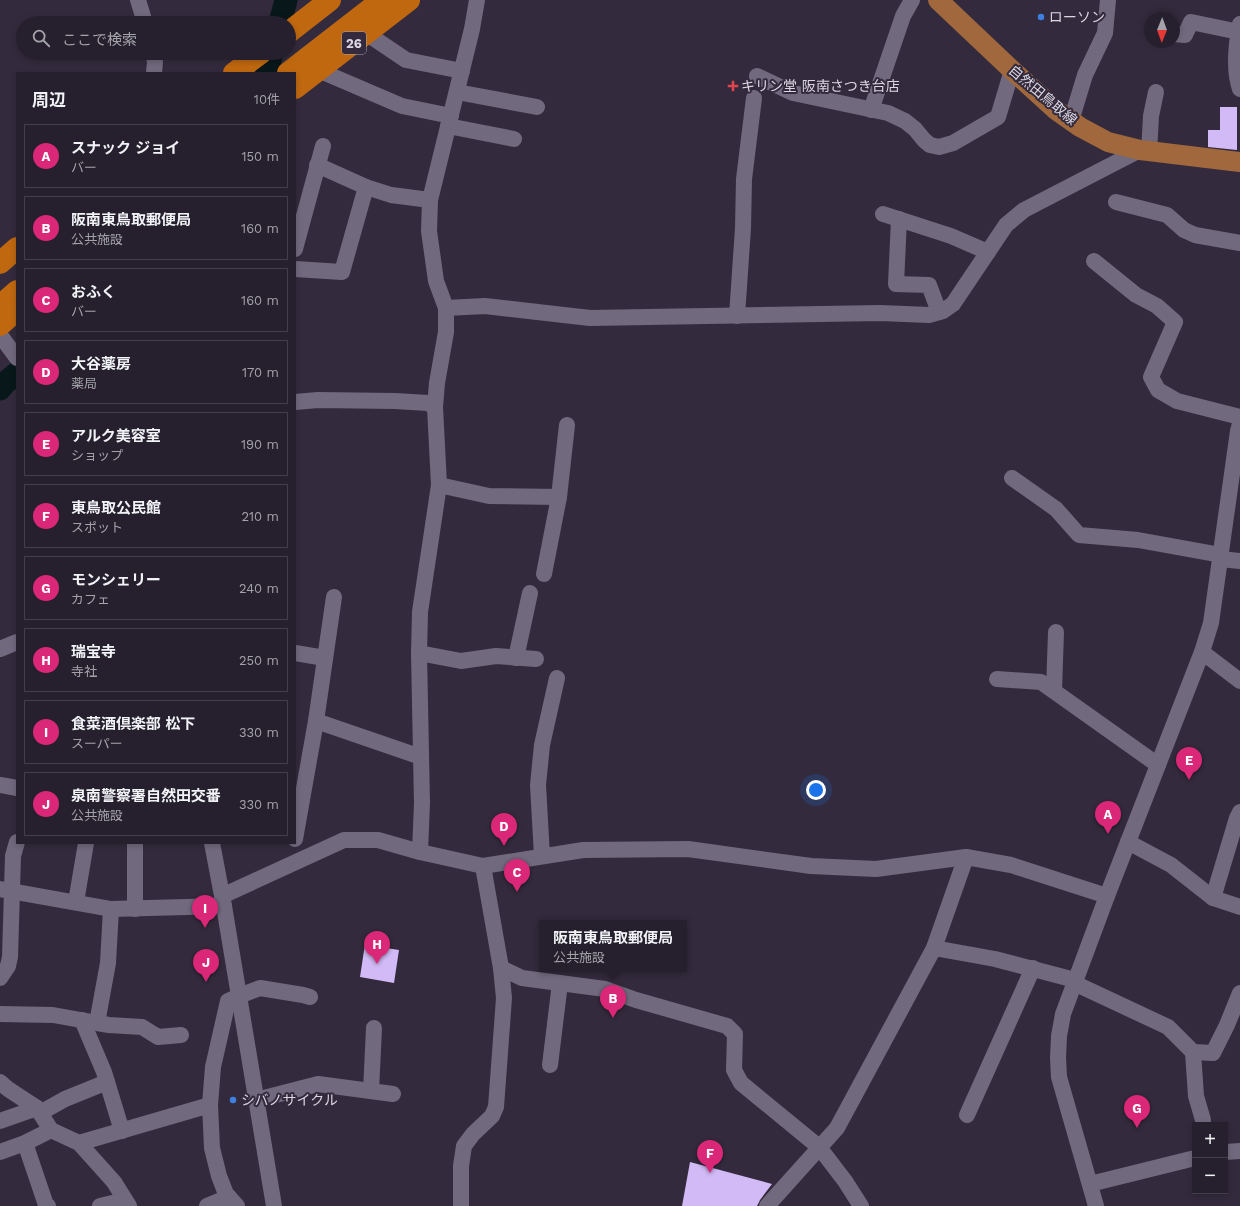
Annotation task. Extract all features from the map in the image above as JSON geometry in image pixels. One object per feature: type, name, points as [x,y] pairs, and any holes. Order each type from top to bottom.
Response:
[{"type":"highway","points":[[296,27],[330,0]]},
{"type":"highway","name":"26","points":[[296,80],[382,0]]},
{"type":"highway","name":"26","points":[[296,81],[318,70],[409,0]]},
{"type":"highway","points":[[235,72],[253,60]]},
{"type":"highway","points":[[0,263],[16,249]]},
{"type":"highway","points":[[0,306],[16,292]]},
{"type":"highway","points":[[1,333],[16,311]]},
{"type":"main road","name":"自然田鳥取線","points":[[938,0],[1056,110],[1071,121],[1108,142],[1144,151],[1240,162]]},
{"type":"street","points":[[138,0],[143,16]]},
{"type":"street","points":[[420,852],[422,803],[419,653],[420,612],[429,559],[438,485],[435,407],[437,383],[446,332],[446,308],[436,281],[429,231],[430,200],[472,29],[477,0]]},
{"type":"street","points":[[871,110],[903,16],[912,0]]},
{"type":"street","points":[[1071,121],[1085,75],[1105,33],[1108,0]]},
{"type":"street","points":[[1180,35],[1185,36],[1191,22],[1239,28],[1236,44],[1237,80],[1240,89]]},
{"type":"street","points":[[366,33],[406,60],[462,71]]},
{"type":"street","points":[[154,60],[154,72]]},
{"type":"street","points":[[318,70],[402,106],[514,140]]},
{"type":"street","points":[[757,76],[793,93],[888,113],[905,121],[930,145],[939,147],[953,143],[998,117],[1012,70]]},
{"type":"street","points":[[456,92],[537,107]]},
{"type":"street","points":[[446,308],[486,306],[590,318],[880,313],[929,315],[943,311],[953,304],[1006,225],[1024,210],[1144,151],[1156,92]]},
{"type":"street","points":[[737,316],[743,228],[744,179],[754,98]]},
{"type":"street","points":[[296,245],[322,146]]},
{"type":"street","points":[[317,165],[366,187],[391,196],[430,200]]},
{"type":"street","points":[[296,269],[342,272],[366,187]]},
{"type":"street","points":[[1116,202],[1167,215],[1184,230],[1195,235],[1240,243]]},
{"type":"street","points":[[883,214],[951,236],[988,252]]},
{"type":"street","points":[[900,219],[896,284],[929,285],[939,312]]},
{"type":"street","points":[[1094,261],[1136,295],[1157,306],[1175,322],[1151,378],[1158,390],[1177,401],[1240,417]]},
{"type":"street","points":[[1,333],[16,356]]},
{"type":"street","points":[[296,402],[318,400],[395,401],[428,403],[435,407]]},
{"type":"street","points":[[1096,1206],[1059,1077],[1059,1036],[1063,1014],[1107,896],[1202,652],[1211,622],[1240,424]]},
{"type":"street","points":[[544,574],[559,497],[567,425]]},
{"type":"street","points":[[1012,478],[1056,509],[1079,535],[1138,540],[1240,561]]},
{"type":"street","points":[[438,485],[489,496],[559,497]]},
{"type":"street","points":[[516,658],[530,593]]},
{"type":"street","points":[[296,833],[316,721],[334,597]]},
{"type":"street","points":[[1054,690],[1056,632]]},
{"type":"street","points":[[0,649],[16,642]]},
{"type":"street","points":[[296,652],[325,658]]},
{"type":"street","points":[[1202,652],[1240,681]]},
{"type":"street","points":[[419,653],[461,661],[496,656],[536,659]]},
{"type":"street","points":[[542,856],[538,785],[542,745],[558,678]]},
{"type":"street","points":[[997,679],[1041,682],[1158,765]]},
{"type":"street","points":[[316,721],[421,757]]},
{"type":"street","points":[[0,785],[16,788]]},
{"type":"street","points":[[1213,898],[1240,812]]},
{"type":"street","points":[[6,890],[111,909],[135,909],[223,901],[297,862],[344,840],[378,840],[420,852],[483,866],[583,850],[688,849],[811,866],[876,869],[966,857],[1011,865],[1107,896]]},
{"type":"street","points":[[1128,842],[1171,865],[1213,898],[1240,907]]},
{"type":"street","points":[[0,978],[8,966],[10,957],[6,890],[16,844]]},
{"type":"street","points":[[76,902],[86,844]]},
{"type":"street","points":[[135,844],[135,909]]},
{"type":"street","points":[[212,844],[274,1206]]},
{"type":"street","points":[[294,844],[293,850],[297,862]]},
{"type":"street","points":[[767,1206],[837,1128],[934,948],[966,857]]},
{"type":"street","points":[[461,1206],[461,1166],[464,1146],[473,1134],[492,1116],[496,1107],[504,998],[501,968],[483,866]]},
{"type":"street","points":[[111,909],[108,963],[90,1021],[122,1131]]},
{"type":"street","points":[[934,948],[995,959],[1033,968],[1075,982],[1168,1027],[1193,1052],[1196,1096],[1203,1120]]},
{"type":"street","points":[[501,968],[522,978],[605,989],[636,1000],[727,1026],[735,1034],[734,1070],[741,1084],[819,1147],[845,1180],[861,1206]]},
{"type":"street","points":[[966,1115],[1033,968]]},
{"type":"street","points":[[550,1065],[560,983]]},
{"type":"street","points":[[233,1202],[226,1194],[219,1176],[212,1148],[210,1105],[213,1067],[228,1001],[260,988],[310,997]]},
{"type":"street","points":[[1193,1052],[1213,1052],[1227,1025],[1240,993]]},
{"type":"street","points":[[0,1014],[53,1015],[109,1025],[142,1027],[158,1037],[181,1035]]},
{"type":"street","points":[[371,1091],[374,1028]]},
{"type":"street","points":[[0,1082],[38,1111],[51,1130],[79,1143],[114,1182],[127,1203],[100,1206]]},
{"type":"street","points":[[0,1121],[38,1111],[107,1082]]},
{"type":"street","points":[[256,1100],[318,1084],[393,1094]]},
{"type":"street","points":[[79,1143],[210,1105]]},
{"type":"street","points":[[0,1152],[25,1143],[51,1130]]},
{"type":"street","points":[[25,1143],[45,1206]]},
{"type":"street","points":[[1228,1152],[1240,1150]]},
{"type":"street","points":[[1090,1184],[1192,1159]]},
{"type":"street","points":[[207,1206],[233,1202]]},
{"type":"building","points":[[1220,107],[1237,107],[1237,150],[1208,147],[1208,130],[1220,130]]},
{"type":"building","points":[[376,942],[387,944],[386,948],[399,950],[394,983],[360,977],[365,944],[376,946]]},
{"type":"building","points":[[690,1162],[772,1184],[757,1206],[682,1206]]},
{"type":"waterway","points":[[282,16],[286,0]]},
{"type":"waterway","points":[[267,72],[270,60]]},
{"type":"waterway","points":[[0,389],[16,374]]},
{"type":"place","name":"ローソン","points":[[1041,17]]},
{"type":"place","name":"キリン堂 阪南さつき台店","points":[[733,86]]},
{"type":"place","name":"アルク美容室","points":[[1189,780]]},
{"type":"place","name":"スナック ジョイ","points":[[1108,834]]},
{"type":"place","name":"大谷薬房","points":[[504,846]]},
{"type":"place","name":"おふく","points":[[517,892]]},
{"type":"place","name":"食菜酒倶楽部 松下","points":[[205,928]]},
{"type":"place","name":"瑞宝寺","points":[[377,964]]},
{"type":"place","name":"泉南警察署自然田交番","points":[[206,982]]},
{"type":"place","name":"阪南東鳥取郵便局","points":[[613,1018]]},
{"type":"place","name":"シバノサイクル","points":[[233,1100]]},
{"type":"place","name":"モンシェリー","points":[[1137,1128]]},
{"type":"place","name":"東鳥取公民館","points":[[710,1173]]}]
